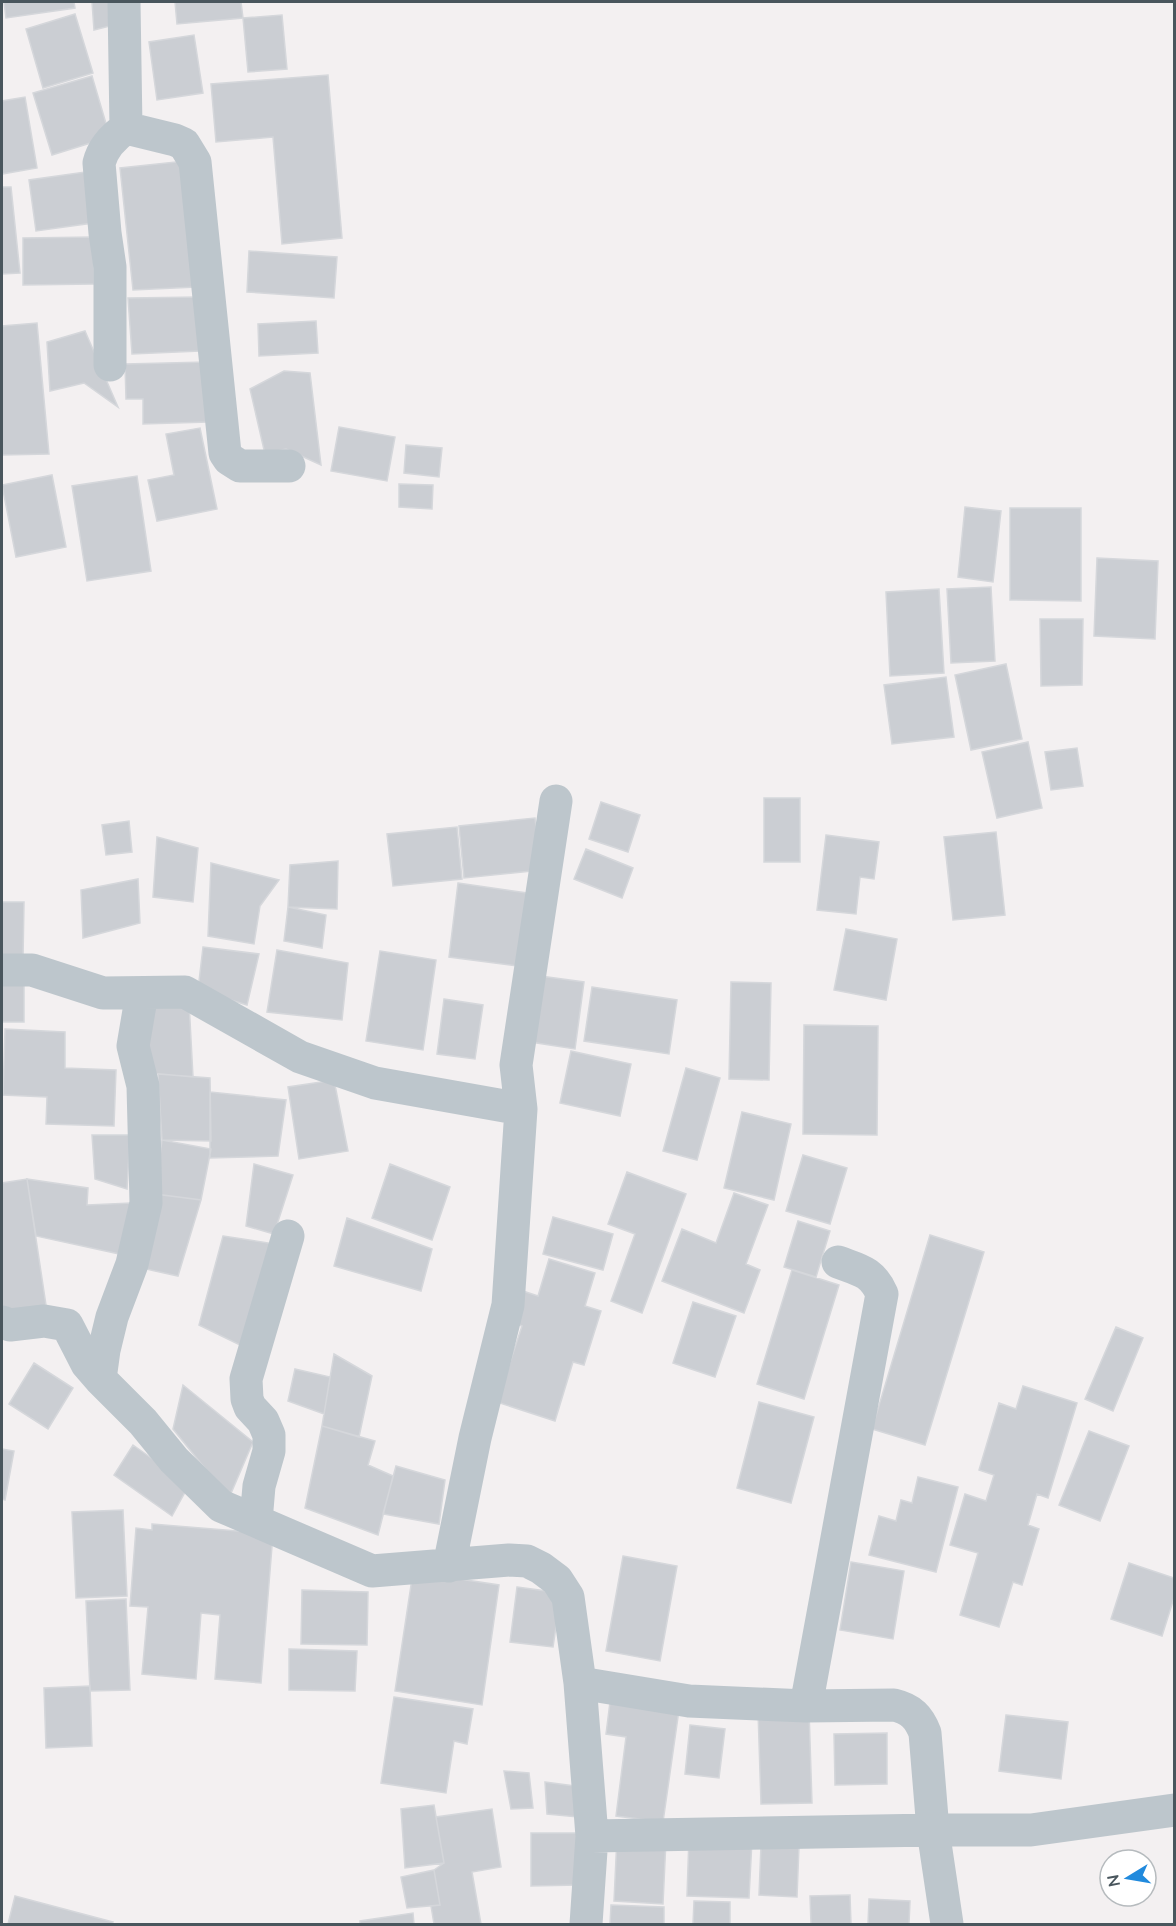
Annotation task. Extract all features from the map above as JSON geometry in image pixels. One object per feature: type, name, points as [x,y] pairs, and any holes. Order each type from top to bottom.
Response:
[{"type":"street","points":[[124,2],[126,128]]},
{"type":"street","points":[[110,365],[110,267],[99,163],[103,150],[126,128]]},
{"type":"street","points":[[126,128],[184,144],[195,162],[225,453],[229,459],[240,466],[290,466]]},
{"type":"street","points":[[449,1566],[475,1438],[508,1305],[521,1109],[516,1065],[556,801]]},
{"type":"street","points":[[2,970],[32,970],[103,993],[185,992],[300,1057],[375,1083],[521,1109]]},
{"type":"street","points":[[100,1379],[112,1317],[132,1264],[146,1203],[143,1086],[133,1046],[142,993]]},
{"type":"street","points":[[256,1521],[259,1486],[269,1451],[269,1435],[263,1421],[246,1400],[246,1379],[288,1236]]},
{"type":"street","points":[[806,1706],[882,1294],[876,1281],[869,1275],[838,1262]]},
{"type":"street","points":[[2,1322],[10,1325],[44,1321],[68,1325],[87,1364],[143,1422],[174,1460],[221,1506],[372,1571],[509,1560],[527,1561],[542,1568],[557,1580],[568,1598],[579,1683],[592,1836],[586,1924]]},
{"type":"street","points":[[579,1683],[689,1701],[904,1707],[921,1722],[925,1733],[933,1830],[947,1924]]},
{"type":"street","points":[[592,1836],[1031,1830],[1174,1810]]},
{"type":"building","points":[[4,2],[74,2],[75,8],[6,18]]},
{"type":"building","points":[[92,2],[110,2],[110,26],[94,30]]},
{"type":"building","points":[[175,2],[241,2],[243,18],[177,24]]},
{"type":"building","points":[[75,14],[93,73],[43,88],[26,29]]},
{"type":"building","points":[[282,15],[287,69],[248,72],[243,18]]},
{"type":"building","points":[[194,35],[203,93],[157,100],[149,42]]},
{"type":"building","points":[[328,75],[342,238],[282,244],[273,137],[216,142],[211,84]]},
{"type":"building","points":[[92,76],[110,137],[52,155],[33,93]]},
{"type":"building","points":[[25,97],[37,168],[2,174],[2,101]]},
{"type":"building","points":[[185,161],[196,287],[133,290],[120,168]]},
{"type":"building","points":[[85,172],[93,223],[36,231],[29,180]]},
{"type":"building","points":[[2,187],[11,187],[20,273],[2,274]]},
{"type":"building","points":[[94,237],[94,284],[23,285],[23,238]]},
{"type":"building","points":[[249,251],[337,257],[334,298],[247,292]]},
{"type":"building","points":[[200,297],[200,351],[132,354],[128,298]]},
{"type":"building","points":[[316,321],[318,353],[259,356],[258,324]]},
{"type":"building","points":[[37,323],[49,454],[2,455],[2,326]]},
{"type":"building","points":[[85,331],[118,407],[84,383],[50,391],[47,342]]},
{"type":"building","points":[[207,362],[208,422],[143,424],[143,399],[126,399],[125,364]]},
{"type":"building","points":[[284,371],[310,373],[321,465],[286,449],[265,454],[250,389]]},
{"type":"building","points":[[339,427],[395,437],[387,481],[331,471]]},
{"type":"building","points":[[200,428],[217,509],[157,521],[148,480],[174,475],[166,434]]},
{"type":"building","points":[[406,445],[442,448],[439,477],[404,473]]},
{"type":"building","points":[[52,475],[66,547],[16,557],[2,485]]},
{"type":"building","points":[[137,476],[151,571],[87,581],[72,486]]},
{"type":"building","points":[[399,484],[433,485],[432,509],[399,507]]},
{"type":"building","points":[[965,507],[1001,511],[993,582],[958,577]]},
{"type":"building","points":[[1010,508],[1081,508],[1081,601],[1010,600]]},
{"type":"building","points":[[1097,558],[1158,561],[1155,639],[1094,636]]},
{"type":"building","points":[[991,587],[995,661],[951,663],[947,589]]},
{"type":"building","points":[[939,589],[944,673],[890,676],[886,592]]},
{"type":"building","points":[[1040,619],[1083,619],[1082,685],[1041,686]]},
{"type":"building","points":[[1006,664],[1022,739],[971,750],[955,675]]},
{"type":"building","points":[[946,677],[954,737],[892,744],[884,685]]},
{"type":"building","points":[[1028,742],[1042,808],[997,818],[982,752]]},
{"type":"building","points":[[1077,748],[1083,786],[1051,790],[1045,752]]},
{"type":"building","points":[[764,798],[800,798],[800,862],[764,862]]},
{"type":"building","points":[[601,802],[640,815],[628,852],[589,839]]},
{"type":"building","points":[[535,818],[541,870],[464,878],[459,826]]},
{"type":"building","points":[[129,821],[132,852],[106,855],[102,825]]},
{"type":"building","points":[[457,827],[462,879],[393,886],[387,834]]},
{"type":"building","points":[[996,832],[1005,915],[953,920],[944,837]]},
{"type":"building","points":[[826,835],[879,842],[874,879],[860,877],[856,914],[817,910]]},
{"type":"building","points":[[157,837],[198,848],[193,902],[153,897]]},
{"type":"building","points":[[586,849],[633,868],[622,898],[574,879]]},
{"type":"building","points":[[338,861],[337,909],[288,907],[290,865]]},
{"type":"building","points":[[211,863],[279,880],[260,906],[254,944],[208,936]]},
{"type":"building","points":[[138,879],[140,923],[83,938],[81,890]]},
{"type":"building","points":[[458,883],[534,894],[525,967],[449,957]]},
{"type":"building","points":[[2,902],[24,902],[23,959],[2,958]]},
{"type":"building","points":[[288,907],[326,915],[322,948],[284,941]]},
{"type":"building","points":[[846,929],[897,939],[886,1000],[834,990]]},
{"type":"building","points":[[203,947],[259,954],[247,1005],[198,990]]},
{"type":"building","points":[[277,950],[348,963],[342,1020],[267,1012]]},
{"type":"building","points":[[380,951],[436,960],[423,1050],[366,1041]]},
{"type":"building","points":[[533,975],[584,982],[575,1049],[524,1041]]},
{"type":"building","points":[[2,979],[24,979],[24,1022],[2,1022]]},
{"type":"building","points":[[731,982],[771,983],[769,1080],[729,1079]]},
{"type":"building","points":[[592,987],[677,1000],[669,1054],[584,1041]]},
{"type":"building","points":[[444,999],[483,1005],[475,1059],[437,1054]]},
{"type":"building","points":[[140,1002],[189,1002],[193,1077],[150,1073]]},
{"type":"building","points":[[804,1025],[878,1026],[877,1135],[803,1134]]},
{"type":"building","points":[[5,1029],[65,1032],[65,1068],[116,1070],[114,1126],[46,1124],[47,1097],[3,1095]]},
{"type":"building","points":[[571,1051],[631,1064],[620,1116],[560,1103]]},
{"type":"building","points":[[686,1068],[720,1078],[697,1160],[663,1151]]},
{"type":"building","points":[[158,1074],[210,1078],[211,1141],[162,1140]]},
{"type":"building","points":[[334,1080],[348,1151],[299,1159],[288,1087]]},
{"type":"building","points":[[210,1092],[286,1100],[278,1156],[210,1158]]},
{"type":"building","points":[[742,1112],[791,1124],[774,1200],[724,1188]]},
{"type":"building","points":[[92,1135],[130,1135],[127,1189],[95,1179]]},
{"type":"building","points":[[162,1140],[211,1149],[201,1200],[155,1194]]},
{"type":"building","points":[[803,1155],[847,1168],[830,1224],[786,1211]]},
{"type":"building","points":[[254,1164],[293,1175],[274,1234],[246,1226]]},
{"type":"building","points":[[390,1164],[450,1187],[432,1240],[372,1218]]},
{"type":"building","points":[[627,1172],[686,1194],[642,1313],[611,1301],[635,1234],[608,1224]]},
{"type":"building","points":[[27,1179],[46,1305],[19,1321],[2,1317],[2,1183]]},
{"type":"building","points":[[27,1179],[88,1188],[87,1205],[131,1203],[124,1255],[36,1236]]},
{"type":"building","points":[[734,1193],[768,1205],[746,1264],[760,1270],[744,1313],[662,1281],[682,1229],[716,1243]]},
{"type":"building","points":[[155,1194],[201,1200],[178,1276],[146,1269]]},
{"type":"building","points":[[553,1217],[613,1234],[603,1270],[543,1254]]},
{"type":"building","points":[[347,1218],[432,1249],[421,1291],[334,1266]]},
{"type":"building","points":[[798,1221],[830,1231],[816,1277],[784,1267]]},
{"type":"building","points":[[930,1235],[984,1252],[925,1445],[872,1429]]},
{"type":"building","points":[[223,1236],[275,1244],[244,1347],[199,1325]]},
{"type":"building","points":[[549,1259],[595,1273],[585,1306],[601,1311],[584,1365],[573,1362],[555,1421],[497,1402],[522,1326],[513,1323],[523,1291],[538,1296]]},
{"type":"building","points":[[792,1270],[839,1285],[804,1399],[757,1384]]},
{"type":"building","points":[[693,1302],[736,1316],[715,1377],[673,1363]]},
{"type":"building","points":[[1116,1327],[1143,1338],[1113,1411],[1085,1399]]},
{"type":"building","points":[[334,1354],[372,1376],[359,1437],[322,1426]]},
{"type":"building","points":[[34,1363],[73,1388],[48,1429],[9,1404]]},
{"type":"building","points":[[295,1369],[330,1377],[324,1414],[288,1401]]},
{"type":"building","points":[[183,1385],[253,1442],[229,1498],[173,1429]]},
{"type":"building","points":[[1023,1386],[1077,1403],[1048,1498],[1037,1494],[1028,1525],[1039,1529],[1022,1585],[1013,1582],[999,1627],[960,1615],[978,1553],[950,1545],[965,1494],[986,1501],[994,1475],[979,1470],[999,1403],[1016,1409]]},
{"type":"building","points":[[759,1402],[814,1417],[791,1503],[737,1488]]},
{"type":"building","points":[[322,1426],[375,1441],[368,1465],[393,1476],[378,1535],[305,1508]]},
{"type":"building","points":[[1089,1431],[1129,1446],[1100,1521],[1059,1505]]},
{"type":"building","points":[[133,1445],[189,1485],[172,1516],[114,1475]]},
{"type":"building","points":[[2,1449],[14,1451],[5,1500],[2,1499]]},
{"type":"building","points":[[396,1466],[445,1480],[439,1524],[383,1514]]},
{"type":"building","points":[[918,1477],[958,1487],[936,1572],[869,1555],[879,1516],[896,1521],[901,1500],[912,1503]]},
{"type":"building","points":[[123,1510],[127,1596],[76,1598],[72,1512]]},
{"type":"building","points":[[152,1524],[273,1534],[261,1683],[215,1679],[220,1615],[201,1613],[196,1679],[142,1674],[148,1607],[130,1606],[136,1528],[152,1530]]},
{"type":"building","points":[[623,1556],[677,1566],[660,1661],[606,1651]]},
{"type":"building","points":[[851,1562],[904,1571],[893,1639],[840,1630]]},
{"type":"building","points":[[1129,1563],[1174,1578],[1174,1598],[1162,1636],[1111,1619]]},
{"type":"building","points":[[413,1572],[499,1585],[482,1705],[395,1691]]},
{"type":"building","points":[[517,1587],[561,1593],[553,1647],[510,1642]]},
{"type":"building","points":[[302,1590],[368,1592],[367,1645],[301,1644]]},
{"type":"building","points":[[126,1599],[130,1690],[90,1691],[86,1601]]},
{"type":"building","points":[[289,1649],[357,1651],[355,1691],[289,1690]]},
{"type":"building","points":[[90,1686],[92,1746],[46,1748],[44,1688]]},
{"type":"building","points":[[611,1694],[680,1703],[663,1822],[616,1816],[626,1737],[606,1734]]},
{"type":"building","points":[[394,1697],[473,1709],[467,1744],[454,1741],[446,1793],[381,1783]]},
{"type":"building","points":[[809,1710],[812,1803],[761,1804],[758,1711]]},
{"type":"building","points":[[1006,1715],[1068,1722],[1061,1779],[999,1771]]},
{"type":"building","points":[[690,1725],[725,1729],[719,1778],[685,1774]]},
{"type":"building","points":[[887,1733],[887,1784],[835,1785],[834,1734]]},
{"type":"building","points":[[504,1771],[529,1773],[533,1808],[511,1809]]},
{"type":"building","points":[[545,1782],[582,1787],[578,1817],[547,1814]]},
{"type":"building","points":[[434,1805],[444,1863],[405,1868],[401,1809]]},
{"type":"building","points":[[492,1809],[501,1867],[472,1872],[481,1924],[434,1924],[431,1906],[440,1905],[434,1870],[444,1863],[436,1817]]},
{"type":"building","points":[[531,1833],[579,1833],[579,1885],[531,1886]]},
{"type":"building","points":[[617,1837],[666,1840],[663,1904],[614,1901]]},
{"type":"building","points":[[689,1837],[752,1840],[749,1898],[687,1896]]},
{"type":"building","points":[[761,1845],[799,1846],[797,1897],[759,1895]]},
{"type":"building","points":[[434,1870],[440,1905],[407,1908],[401,1877]]},
{"type":"building","points":[[850,1895],[851,1924],[811,1924],[810,1896]]},
{"type":"building","points":[[15,1896],[113,1922],[112,1924],[8,1924]]},
{"type":"building","points":[[869,1899],[910,1901],[909,1924],[868,1924]]},
{"type":"building","points":[[694,1901],[730,1902],[730,1924],[693,1924]]},
{"type":"building","points":[[611,1905],[664,1907],[664,1924],[610,1924]]},
{"type":"building","points":[[413,1913],[414,1924],[360,1924],[360,1921]]}]
